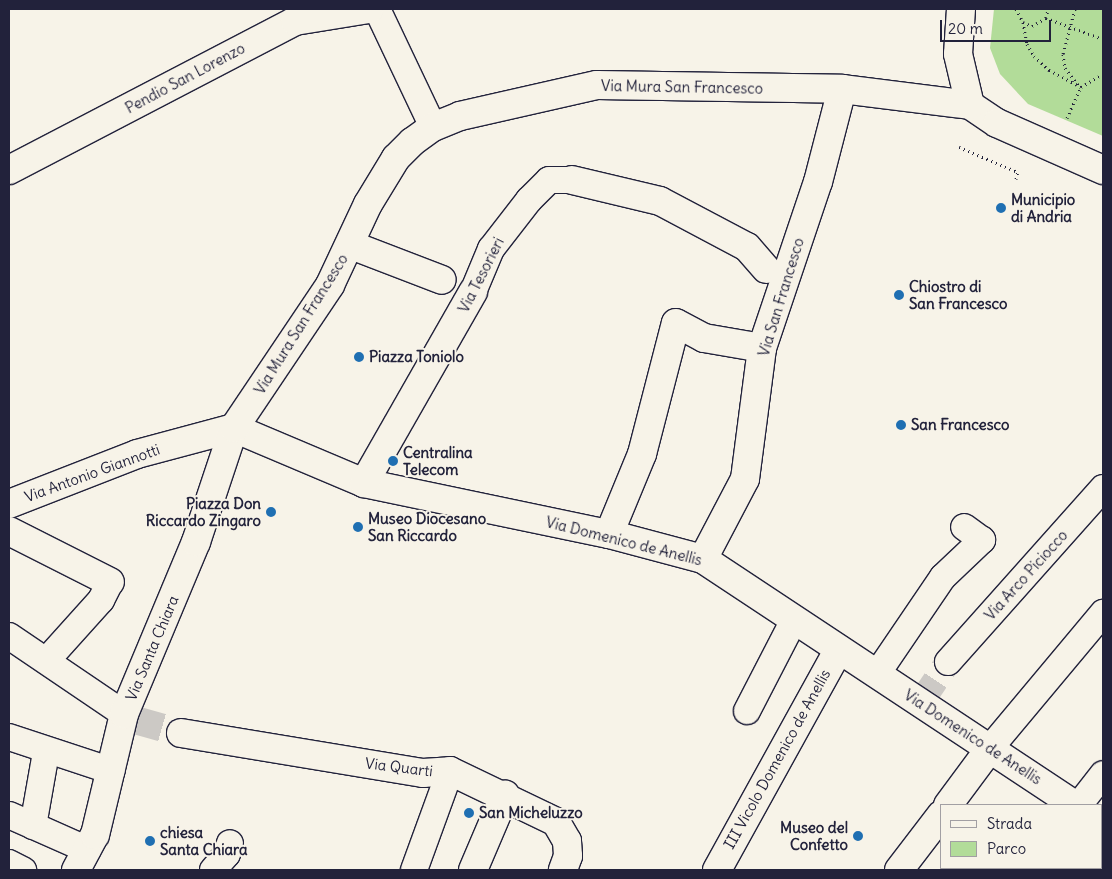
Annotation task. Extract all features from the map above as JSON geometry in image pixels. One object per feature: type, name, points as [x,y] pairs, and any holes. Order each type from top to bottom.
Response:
[{"type":"street","name":"Pendio San Lorenzo","points":[[9,170],[295,21],[369,9]]},
{"type":"street","points":[[377,9],[433,127]]},
{"type":"street","points":[[961,9],[958,54],[970,105],[996,123],[1103,170]]},
{"type":"street","name":"Via Mura San Francesco","points":[[234,428],[330,284],[351,245],[368,204],[396,158],[433,127],[460,116],[597,85],[842,89],[970,105]]},
{"type":"street","name":"Via San Francesco","points":[[704,559],[745,479],[762,348],[818,182],[842,89]]},
{"type":"street","name":"Via Tesorieri","points":[[364,483],[473,292],[491,249],[529,200],[549,180],[572,180],[660,201],[747,247],[766,269]]},
{"type":"street","points":[[351,245],[442,280]]},
{"type":"street","points":[[608,534],[642,454],[676,323],[704,338],[762,348]]},
{"type":"street","name":"Via Domenico de Anellis","points":[[234,428],[364,483],[608,534],[704,559],[794,620],[991,747],[1074,804]]},
{"type":"street","name":"Via Antonio Giannotti","points":[[9,504],[137,454],[234,428]]},
{"type":"street","name":"Via Santa Chiara","points":[[82,860],[130,717],[196,542],[234,428]]},
{"type":"street","name":"Via Arco Piciocco","points":[[948,662],[1103,488]]},
{"type":"street","points":[[877,674],[942,577],[982,540],[964,528]]},
{"type":"street","points":[[9,530],[110,582],[101,600],[47,660]]},
{"type":"street","points":[[949,804],[991,747],[1103,613]]},
{"type":"street","points":[[747,711],[794,620]]},
{"type":"street","points":[[9,636],[130,717]]},
{"type":"street","name":"III Vicolo Domenico de Anellis","points":[[717,870],[839,649]]},
{"type":"street","name":"Via Quarti","points":[[181,733],[423,773],[450,771],[505,795],[556,822],[567,841],[568,856],[563,870]]},
{"type":"street","points":[[9,737],[46,752],[112,771]]},
{"type":"street","points":[[33,826],[46,752]]},
{"type":"street","points":[[414,870],[450,771]]},
{"type":"street","points":[[1080,804],[1103,774]]},
{"type":"street","points":[[473,870],[505,795]]},
{"type":"street","points":[[9,815],[33,826],[82,860]]},
{"type":"street","points":[[899,870],[940,816]]},
{"type":"street","points":[[213,870],[227,854],[230,842]]},
{"type":"street","points":[[9,862],[23,870]]},
{"type":"path","points":[[1016,9],[1023,22],[1027,44],[1034,56],[1049,70],[1080,87]]},
{"type":"path","points":[[1023,22],[1038,25],[1046,18],[1048,9]]},
{"type":"path","points":[[1075,9],[1067,26],[1063,44],[1065,68],[1080,87]]},
{"type":"path","points":[[1046,18],[1103,39]]},
{"type":"path","points":[[1053,149],[1080,87],[1103,74]]},
{"type":"path","points":[[959,147],[1001,166]]},
{"type":"path","points":[[1016,178],[1018,171]]},
{"type":"green space","points":[[994,9],[1103,9],[1103,136],[1028,104],[1000,74],[990,48]]},
{"type":"tunnel","points":[[921,702],[948,662]]},
{"type":"tunnel","points":[[135,720],[181,733]]},
{"type":"place","name":"Municipio di Andria","points":[[1001,208]]},
{"type":"place","name":"Chiostro di San Francesco","points":[[899,295]]},
{"type":"place","name":"Piazza Toniolo","points":[[359,357]]},
{"type":"place","name":"San Francesco","points":[[901,425]]},
{"type":"place","name":"Centralina Telecom","points":[[393,461]]},
{"type":"place","name":"Piazza Don Riccardo Zingaro","points":[[271,512]]},
{"type":"place","name":"Museo Diocesano San Riccardo","points":[[358,527]]},
{"type":"place","name":"San Micheluzzo","points":[[469,813]]},
{"type":"place","name":"Museo del Confetto","points":[[858,836]]},
{"type":"place","name":"chiesa Santa Chiara","points":[[150,841]]}]
